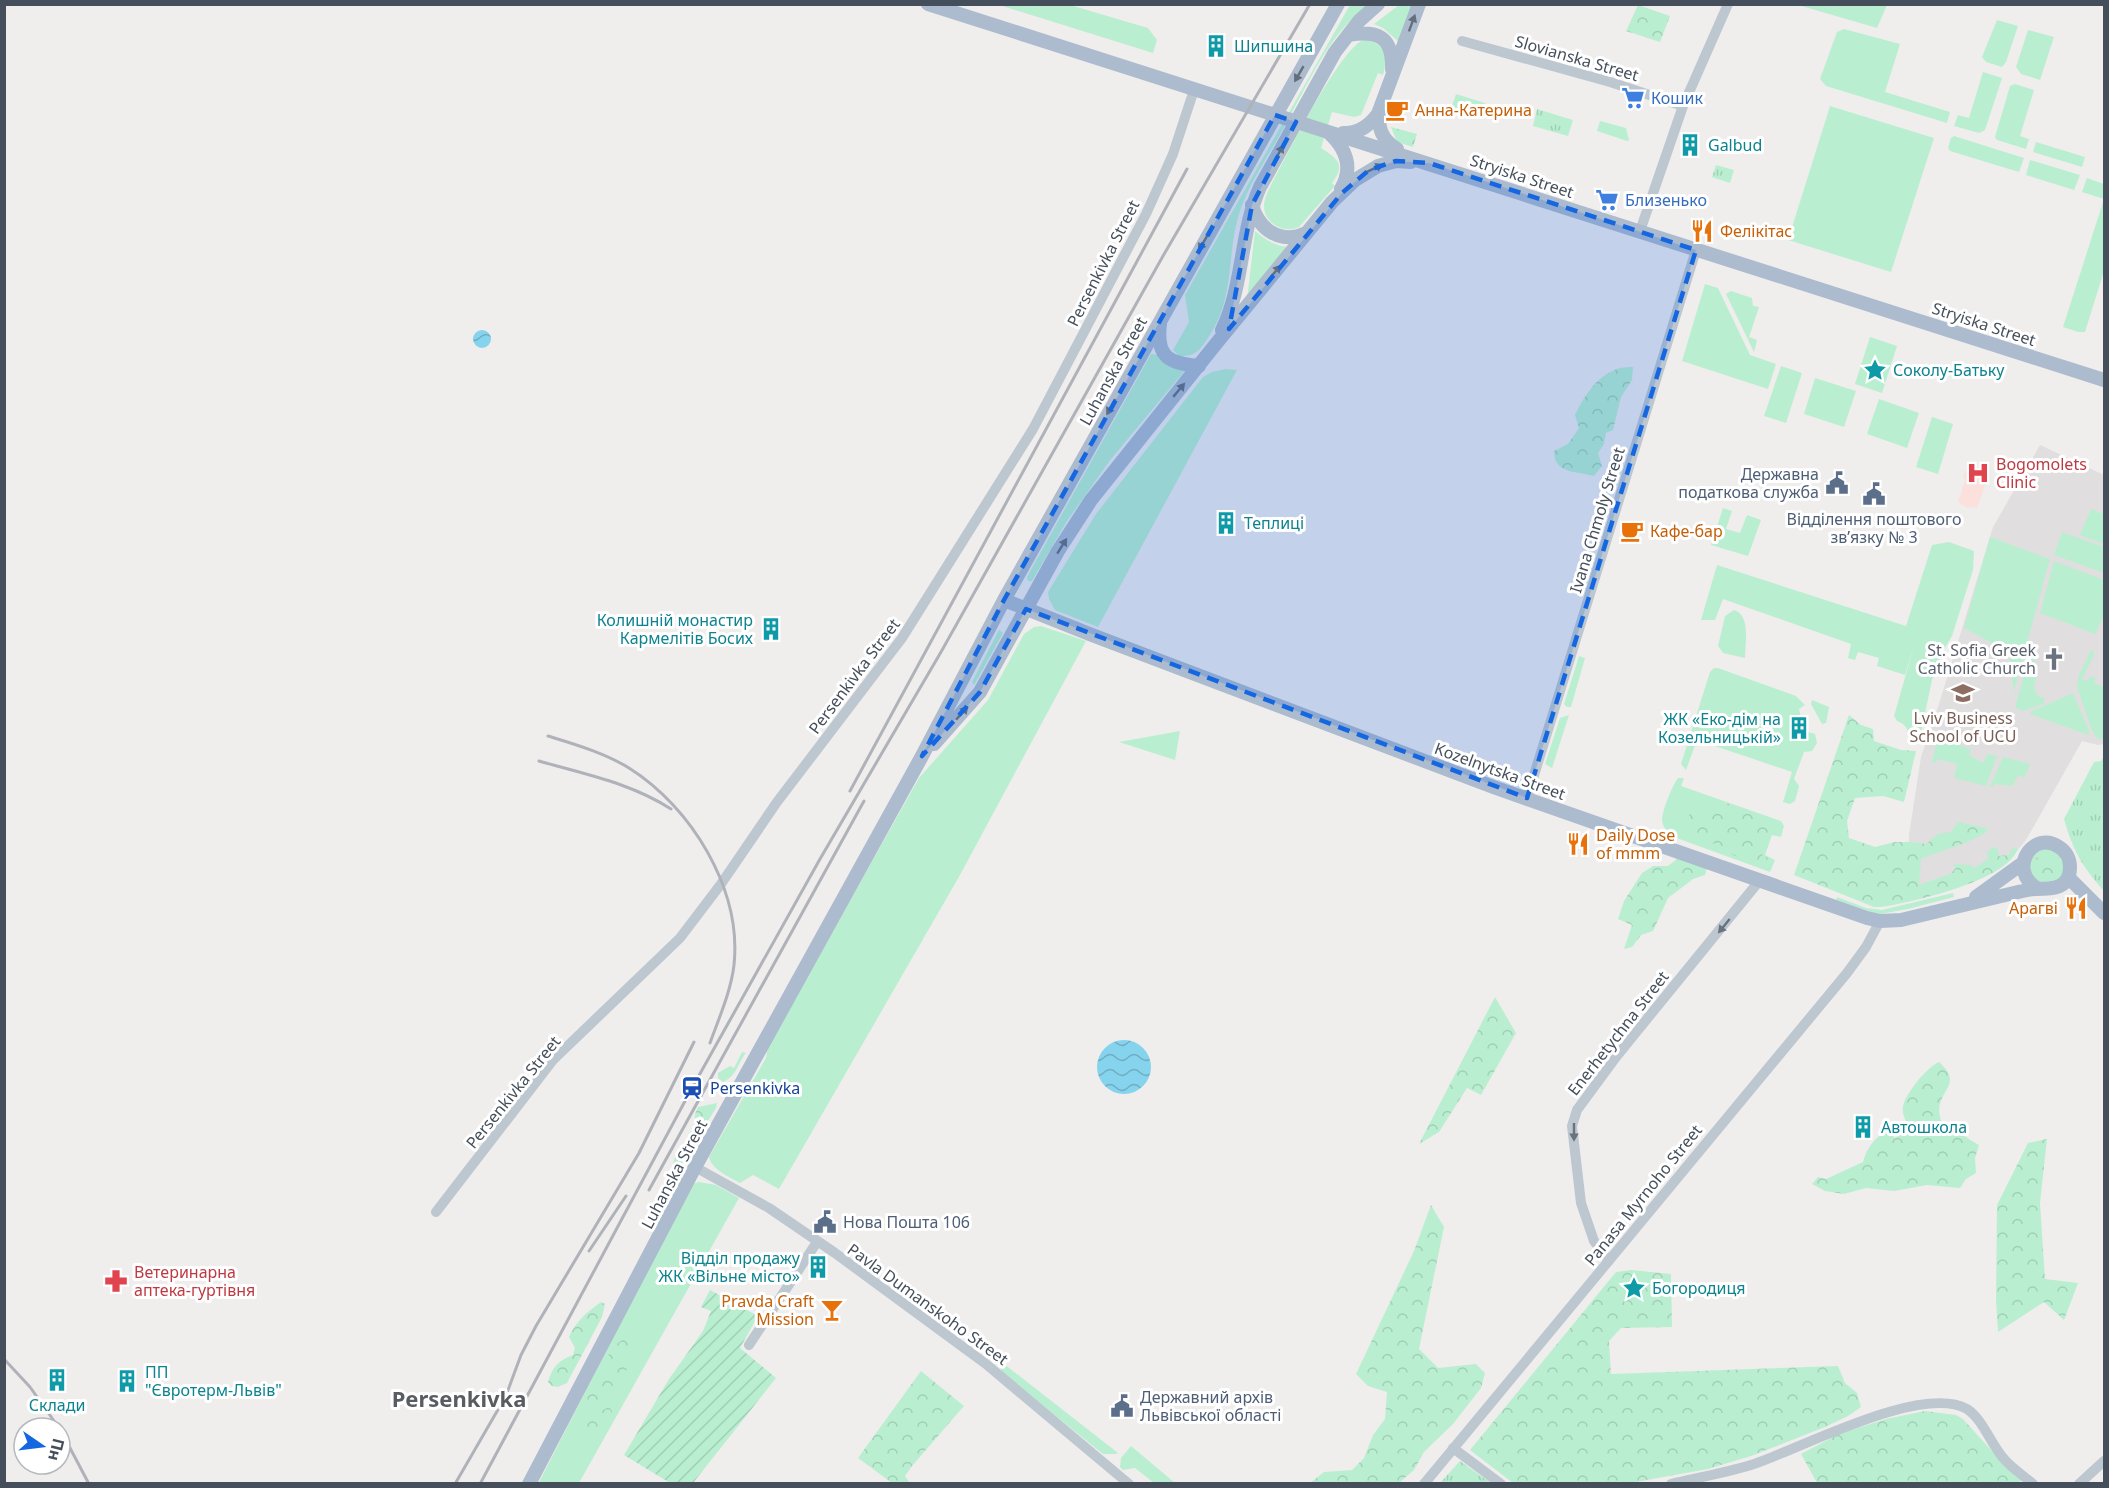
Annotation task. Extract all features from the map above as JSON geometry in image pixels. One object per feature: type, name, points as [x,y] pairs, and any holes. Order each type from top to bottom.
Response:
[{"type":"main road","name":"Stryiska Street","points":[[928,4],[2104,380]]},
{"type":"main road","name":"Luhanska Street","points":[[529,1484],[696,1167],[922,756],[1004,600],[1338,4]]},
{"type":"main road","name":"Luhanska Street","points":[[1215,345],[1235,296],[1252,205],[1324,70],[1359,21],[1378,4]]},
{"type":"main road","points":[[1326,131],[1351,134],[1368,126],[1379,111],[1419,4]]},
{"type":"main road","points":[[1348,35],[1368,32],[1380,36],[1385,41],[1392,55],[1390,81]]},
{"type":"main road","points":[[1379,111],[1380,132],[1384,139],[1394,148],[1429,163]]},
{"type":"main road","name":"Luhanska Street","points":[[1326,131],[1346,153],[1348,163],[1348,175],[1332,202]]},
{"type":"main road","name":"Luhanska Street","points":[[922,756],[980,692],[1058,551],[1091,500],[1332,202],[1355,180],[1378,166],[1396,161],[1429,163]]},
{"type":"main road","points":[[1252,205],[1260,224],[1271,233],[1285,238],[1306,234]]},
{"type":"main road","points":[[1160,319],[1159,340],[1166,356],[1175,363],[1199,366]]},
{"type":"main road","name":"Kozelnytska Street","points":[[1004,600],[1468,778],[1862,917],[1880,921],[1900,920],[1970,902],[2038,889]]},
{"type":"main road","points":[[2056,844],[2069,858],[2070,868],[2067,877],[2058,887],[2052,890],[2038,889],[2026,879],[2022,863],[2030,849],[2036,845],[2056,844]]},
{"type":"main road","name":"Kozelnytska Street","points":[[1970,902],[2022,863]]},
{"type":"main road","points":[[2067,877],[2104,913]]},
{"type":"street","points":[[1640,231],[1683,106],[1728,4]]},
{"type":"street","name":"Slovianska Street","points":[[1462,40],[1610,82],[1683,106]]},
{"type":"street","name":"Persenkivka Street","points":[[436,1212],[553,1060],[681,938],[777,802],[902,638],[1033,429],[1146,214],[1173,154],[1194,90]]},
{"type":"street","name":"Ivana Chmoly Street","points":[[1527,798],[1696,250]]},
{"type":"street","name":"Enerhetychna Street","points":[[1609,1261],[1594,1241],[1581,1203],[1572,1126],[1577,1110],[1616,1057],[1760,880]]},
{"type":"street","name":"Panasa Myrnoho Street","points":[[1424,1484],[1847,973],[1866,947],[1880,921]]},
{"type":"street","name":"Pavla Dumanskoho Street","points":[[696,1167],[769,1208],[986,1364],[1129,1484]]},
{"type":"street","points":[[749,1345],[818,1242]]},
{"type":"street","points":[[1671,1484],[1752,1464],[1835,1430],[1886,1413],[1927,1404],[1947,1403],[1959,1406],[1973,1415],[2004,1459],[2033,1484]]},
{"type":"street","points":[[1453,1448],[1500,1484]]},
{"type":"street","points":[[2079,1484],[2104,1461]]},
{"type":"highlighted area","points":[[1275,115],[1296,122],[1252,205],[1229,329],[1342,193],[1369,170],[1396,161],[1429,163],[1696,250],[1527,798],[1026,609],[980,692],[922,756],[1004,600]]},
{"type":"shaded area","points":[[2040,445],[2104,475],[2104,744],[2098,745],[2082,741],[2026,840],[2007,863],[1908,902],[1909,835],[1921,757],[1993,527]]},
{"type":"shaded area","points":[[1970,467],[1989,473],[1977,508],[1966,507],[1958,502],[1966,479],[1963,477],[1965,471],[1968,471]]},
{"type":"green space","points":[[999,5],[1070,5],[1148,28],[1157,40],[1153,53]]},
{"type":"green space","points":[[1350,5],[1368,5],[1354,17],[1329,46],[1245,198],[1236,225],[1227,290],[1217,322],[1200,349],[1193,354],[1179,356],[1173,350],[1189,322],[1185,295]]},
{"type":"green space","points":[[1399,5],[1414,5],[1399,42],[1383,28],[1374,24]]},
{"type":"green space","points":[[1638,5],[1670,16],[1660,42],[1626,31]]},
{"type":"green space","points":[[1798,5],[1887,5],[1877,28]]},
{"type":"green space","points":[[1997,20],[2018,26],[2006,62],[2002,67],[1986,62],[1982,57]]},
{"type":"green space","points":[[1844,29],[1900,44],[1885,92],[1950,112],[1947,123],[1826,86],[1820,79],[1837,32]]},
{"type":"green space","points":[[2028,30],[2054,37],[2040,80],[2021,74],[2016,67]]},
{"type":"green space","points":[[1365,39],[1377,44],[1384,51],[1385,68],[1383,75],[1378,73],[1361,115],[1354,117],[1332,112],[1321,148],[1338,162],[1339,171],[1332,183],[1335,186],[1299,227],[1288,229],[1276,226],[1265,212],[1264,206],[1269,189],[1328,82],[1354,47]]},
{"type":"green space","points":[[1983,72],[2002,78],[1985,130],[1979,133],[1954,126],[1958,115],[1969,118]]},
{"type":"green space","points":[[2015,84],[2034,90],[2020,136],[2029,139],[2026,149],[1997,140],[1995,137],[2010,86]]},
{"type":"green space","points":[[1456,94],[1485,103],[1481,118],[1451,109]]},
{"type":"green space","points":[[1830,106],[1934,138],[1891,272],[1788,240]]},
{"type":"green space","points":[[1537,109],[1573,120],[1568,136],[1533,126]]},
{"type":"green space","points":[[1600,121],[1626,128],[1629,140],[1597,131]]},
{"type":"green space","points":[[1391,127],[1417,134],[1413,147],[1397,142]]},
{"type":"green space","points":[[1954,136],[2024,158],[2019,172],[1950,151],[1948,148]]},
{"type":"green space","points":[[2036,142],[2085,157],[2082,167],[2033,152]]},
{"type":"green space","points":[[2030,160],[2080,175],[2074,190],[2026,175]]},
{"type":"green space","points":[[1716,165],[1734,170],[1730,183],[1712,177]]},
{"type":"green space","points":[[2087,178],[2104,184],[2104,199],[2082,192]]},
{"type":"green space","points":[[2104,199],[2104,271],[2085,332],[2078,332],[2063,327]]},
{"type":"green space","points":[[1255,231],[1272,242],[1291,247],[1247,300]]},
{"type":"green space","points":[[1705,284],[1718,288],[1750,355],[1776,364],[1768,389],[1682,361]]},
{"type":"green space","points":[[1731,291],[1752,298],[1753,306],[1759,307],[1749,337],[1757,340],[1754,352],[1726,294]]},
{"type":"green space","points":[[1870,337],[1897,346],[1882,393],[1855,384]]},
{"type":"green space","points":[[1151,354],[1160,355],[1187,368],[1111,459],[1067,521],[1032,581],[1028,581],[1027,577]]},
{"type":"green space","points":[[1781,366],[1802,373],[1786,423],[1764,416]]},
{"type":"green space","points":[[1633,367],[1632,380],[1621,397],[1613,430],[1606,433],[1604,444],[1598,453],[1602,466],[1594,476],[1562,468],[1555,458],[1554,451],[1568,444],[1579,428],[1575,415],[1586,395],[1608,373],[1619,368]]},
{"type":"green space","points":[[1226,369],[1237,370],[1098,627],[1055,610],[1048,592],[1096,514],[1203,377]]},
{"type":"green space","points":[[1815,378],[1856,391],[1844,427],[1804,414]]},
{"type":"green space","points":[[1879,399],[1919,413],[1907,448],[1867,434]]},
{"type":"green space","points":[[1932,417],[1953,424],[1938,474],[1916,467]]},
{"type":"green space","points":[[1723,508],[1732,511],[1726,529],[1740,533],[1747,515],[1761,520],[1748,556],[1711,545]]},
{"type":"green space","points":[[2091,509],[2104,514],[2104,544],[2080,535]]},
{"type":"green space","points":[[2062,532],[2104,547],[2104,573],[2054,555]]},
{"type":"green space","points":[[1990,537],[2050,559],[2025,650],[2009,652],[1964,628]]},
{"type":"green space","points":[[1949,542],[1974,551],[1973,570],[1952,636],[1943,651],[1932,680],[1919,742],[1912,743],[1906,728],[1894,716],[1914,646],[1905,675],[1877,666],[1879,658],[1858,652],[1855,660],[1848,658],[1851,644],[1723,599],[1715,620],[1701,620],[1717,565],[1906,626],[1932,545]]},
{"type":"green space","points":[[2054,561],[2104,580],[2104,616],[2095,634],[2040,613]]},
{"type":"green space","points":[[1734,610],[1743,618],[1745,624],[1745,658],[1723,653],[1718,646],[1725,616]]},
{"type":"green space","points":[[1041,626],[1086,641],[960,875],[779,1189],[753,1175],[740,1183],[713,1166],[709,1157],[766,1058],[768,1046],[919,778],[988,700],[1024,634],[1034,627]]},
{"type":"green space","points":[[999,630],[1003,633],[974,685],[972,682]]},
{"type":"green space","points":[[2091,650],[2095,653],[2082,679],[2088,681],[2090,676],[2096,678],[2094,683],[2104,687],[2104,740],[2097,738],[2092,731],[2077,687],[2079,675]]},
{"type":"green space","points":[[2024,652],[2014,692],[2009,654]]},
{"type":"green space","points":[[2030,652],[2036,655],[2032,670],[2036,678],[2034,688],[2039,697],[2045,698],[2043,704],[2022,711],[2016,708],[2016,704]]},
{"type":"green space","points":[[1579,656],[1585,658],[1571,707],[1567,707],[1564,704]]},
{"type":"green space","points":[[1714,668],[1796,696],[1805,705],[1799,709],[1804,731],[1815,734],[1817,743],[1812,751],[1804,752],[1794,779],[1799,786],[1795,801],[1790,804],[1783,802],[1792,772],[1697,740],[1686,770],[1681,764],[1710,672]]},
{"type":"green space","points":[[2073,693],[2089,731],[2088,735],[2030,714],[2032,711]]},
{"type":"green space","points":[[1812,700],[1829,707],[1826,723],[1822,724],[1811,704]]},
{"type":"green space","points":[[1569,715],[1552,768],[1545,764],[1560,718]]},
{"type":"green space","points":[[1849,715],[1861,725],[1873,729],[1874,741],[1901,750],[1916,751],[1904,802],[1883,796],[1855,798],[1847,821],[1849,838],[1875,847],[1894,842],[1926,844],[1938,834],[1951,832],[1958,822],[1986,828],[1988,831],[1973,840],[1921,859],[1919,885],[1950,874],[1956,868],[1953,864],[1971,865],[1974,868],[1988,859],[1987,852],[1993,847],[1998,849],[1999,856],[2009,855],[2011,849],[2018,848],[2011,860],[1979,880],[1958,888],[1881,907],[1874,907],[1794,875]]},
{"type":"green space","points":[[1180,731],[1175,760],[1119,742]]},
{"type":"green space","points":[[1937,740],[1971,750],[1969,755],[1983,763],[1988,754],[1997,756],[1986,786],[1954,778],[1957,764],[1937,759],[1936,763],[1932,762]]},
{"type":"green space","points":[[2104,756],[2104,891],[2079,858],[2064,819],[2094,762],[2101,761]]},
{"type":"green space","points":[[2003,757],[2030,764],[2025,777],[2018,776],[2012,786],[1994,784],[1990,787]]},
{"type":"green space","points":[[1678,778],[1684,778],[1681,786],[1781,821],[1784,826],[1781,837],[1772,835],[1765,855],[1775,860],[1770,872],[1671,836],[1662,819],[1668,798]]},
{"type":"green space","points":[[1720,801],[1766,816],[1781,826],[1780,831],[1770,832],[1762,856],[1769,858],[1770,861],[1765,869],[1729,853],[1717,843],[1705,845],[1692,837],[1689,813],[1695,811],[1700,815]]},
{"type":"green space","points":[[2044,847],[2059,851],[2066,865],[2061,879],[2039,884],[2029,872],[2031,856]]},
{"type":"green space","points":[[2043,850],[2050,853],[2049,860],[2054,869],[2061,871],[2064,876],[2059,882],[2044,882],[2033,872],[2033,862]]},
{"type":"green space","points":[[1694,858],[1707,867],[1705,875],[1693,879],[1668,898],[1653,931],[1641,935],[1632,947],[1624,949],[1632,925],[1618,919],[1624,901],[1642,873],[1653,866],[1668,866],[1677,859]]},
{"type":"green space","points":[[1953,893],[1954,897],[1880,914],[1836,900],[1837,897],[1866,908],[1882,910]]},
{"type":"green space","points":[[1495,997],[1516,1033],[1481,1095],[1467,1088],[1439,1132],[1419,1144]]},
{"type":"green space","points":[[742,1052],[746,1053],[734,1073],[723,1082],[718,1078],[718,1073],[730,1066],[734,1068]]},
{"type":"green space","points":[[1939,1062],[1950,1078],[1940,1103],[1939,1112],[1942,1123],[1979,1145],[1975,1158],[1976,1173],[1966,1179],[1960,1188],[1927,1185],[1894,1191],[1866,1188],[1844,1194],[1825,1191],[1812,1184],[1818,1177],[1826,1179],[1863,1162],[1872,1144],[1886,1130],[1895,1138],[1902,1134],[1906,1121],[1903,1107],[1908,1095],[1922,1075]]},
{"type":"green space","points":[[717,1103],[698,1137],[688,1137],[689,1133],[694,1130],[698,1107]]},
{"type":"green space","points":[[2047,1139],[2040,1203],[2045,1279],[2078,1283],[2064,1320],[2044,1302],[1998,1332],[1997,1205],[2028,1143]]},
{"type":"green space","points":[[686,1145],[693,1148],[684,1163],[677,1167],[673,1165],[675,1156]]},
{"type":"green space","points":[[699,1182],[716,1185],[739,1198],[579,1483],[538,1484],[692,1184]]},
{"type":"green space","points":[[1431,1205],[1444,1227],[1419,1349],[1438,1368],[1476,1364],[1485,1373],[1481,1388],[1453,1424],[1424,1452],[1414,1470],[1399,1483],[1310,1483],[1324,1472],[1352,1470],[1364,1458],[1373,1435],[1385,1419],[1387,1392],[1368,1386],[1356,1374],[1414,1251]]},
{"type":"green space","points":[[1631,1270],[1671,1274],[1672,1327],[1621,1328],[1609,1341],[1611,1374],[1838,1366],[1845,1383],[1857,1393],[1861,1407],[1825,1427],[1751,1456],[1708,1469],[1630,1483],[1513,1483],[1470,1450],[1616,1272]]},
{"type":"green space","points":[[710,1290],[758,1316],[740,1348],[776,1378],[693,1483],[670,1483],[624,1455],[669,1379],[703,1331],[711,1311],[701,1307]]},
{"type":"green space","points":[[601,1302],[605,1304],[602,1317],[567,1383],[558,1387],[552,1386],[548,1382],[554,1368],[573,1355],[575,1348],[569,1337],[575,1326],[582,1317]]},
{"type":"green space","points":[[628,1335],[631,1356],[628,1369],[621,1375],[614,1391],[595,1404],[585,1403],[587,1387],[601,1380],[600,1363],[608,1361],[612,1349]]},
{"type":"green space","points":[[1004,1364],[1118,1453],[1103,1454],[1000,1371]]},
{"type":"green space","points":[[921,1371],[964,1406],[912,1466],[905,1476],[910,1483],[892,1483],[858,1458]]},
{"type":"green space","points":[[609,1407],[612,1411],[605,1429],[600,1436],[591,1441],[579,1431],[583,1418],[590,1415],[595,1417]]},
{"type":"green space","points":[[1925,1411],[1956,1415],[1963,1419],[2022,1480],[2017,1484],[1817,1483],[1801,1454],[1839,1434],[1886,1419]]},
{"type":"green space","points":[[1131,1446],[1175,1483],[1154,1483],[1135,1468],[1123,1470],[1120,1467],[1121,1458]]},
{"type":"green space","points":[[1460,1461],[1491,1483],[1440,1483]]},
{"type":"water","points":[[478,330],[486,330],[491,335],[489,346],[478,348],[473,343],[473,335]]},
{"type":"water","points":[[1124,1040],[1134,1042],[1143,1048],[1149,1057],[1151,1067],[1149,1077],[1143,1086],[1134,1092],[1124,1094],[1114,1092],[1105,1086],[1099,1077],[1097,1067],[1099,1057],[1105,1048],[1114,1042]]},
{"type":"railway","points":[[480,1484],[692,1088],[820,859],[941,652],[1163,256],[1310,4]]},
{"type":"railway","points":[[850,791],[1187,169]]},
{"type":"railway","points":[[548,736],[600,753],[629,768],[673,805],[692,827],[708,853],[721,880],[730,908],[734,936],[734,965],[730,985],[710,1043]]},
{"type":"railway","points":[[539,761],[624,786],[671,809]]},
{"type":"railway","points":[[649,1190],[864,801]]},
{"type":"railway","points":[[504,1401],[521,1355],[536,1326],[639,1153],[694,1042]]},
{"type":"railway","points":[[589,1251],[626,1196]]},
{"type":"railway","points":[[4,1359],[30,1387],[51,1416]]},
{"type":"railway","points":[[455,1484],[507,1394]]},
{"type":"railway","points":[[72,1452],[89,1484]]},
{"type":"place","name":"Шипшина","points":[[1216,46]]},
{"type":"place","name":"Кошик","points":[[1633,98]]},
{"type":"place","name":"Анна-Катерина","points":[[1397,110]]},
{"type":"place","name":"Galbud","points":[[1690,145]]},
{"type":"place","name":"Близенько","points":[[1607,200]]},
{"type":"place","name":"Фелікітас","points":[[1702,231]]},
{"type":"place","name":"Соколу-Батьку","points":[[1875,370]]},
{"type":"place","name":"Bogomolets Clinic","points":[[1978,473]]},
{"type":"place","name":"Державна податкова служба","points":[[1837,483]]},
{"type":"place","name":"Відділення поштового зв’язку № 3","points":[[1874,494]]},
{"type":"place","name":"Теплиці","points":[[1226,523]]},
{"type":"place","name":"Кафе-бар","points":[[1632,531]]},
{"type":"place","name":"Колишній монастир Кармелітів Босих","points":[[771,629]]},
{"type":"place","name":"St. Sofia Greek Catholic Church","points":[[2054,659]]},
{"type":"place","name":"Lviv Business School of UCU","points":[[1963,693]]},
{"type":"place","name":"ЖК «Еко-дім на Козельницькій»","points":[[1799,728]]},
{"type":"place","name":"Daily Dose of mmm","points":[[1578,844]]},
{"type":"place","name":"Арагві","points":[[2076,908]]},
{"type":"place","name":"Persenkivka","points":[[692,1088]]},
{"type":"place","name":"Автошкола","points":[[1863,1127]]},
{"type":"place","name":"Нова Пошта 106","points":[[825,1222]]},
{"type":"place","name":"Відділ продажу ЖК «Вільне місто»","points":[[818,1267]]},
{"type":"place","name":"Ветеринарна аптека-гуртівня","points":[[116,1281]]},
{"type":"place","name":"Богородиця","points":[[1634,1288]]},
{"type":"place","name":"Pravda Craft Mission","points":[[832,1310]]},
{"type":"place","name":"Склади","points":[[57,1380]]},
{"type":"place","name":"ПП \"Євротерм-Львів\"","points":[[127,1381]]},
{"type":"place","name":"Державний архів Львівської області","points":[[1122,1406]]},
{"type":"district","name":"Persenkivka","points":[[459,1398]]}]
